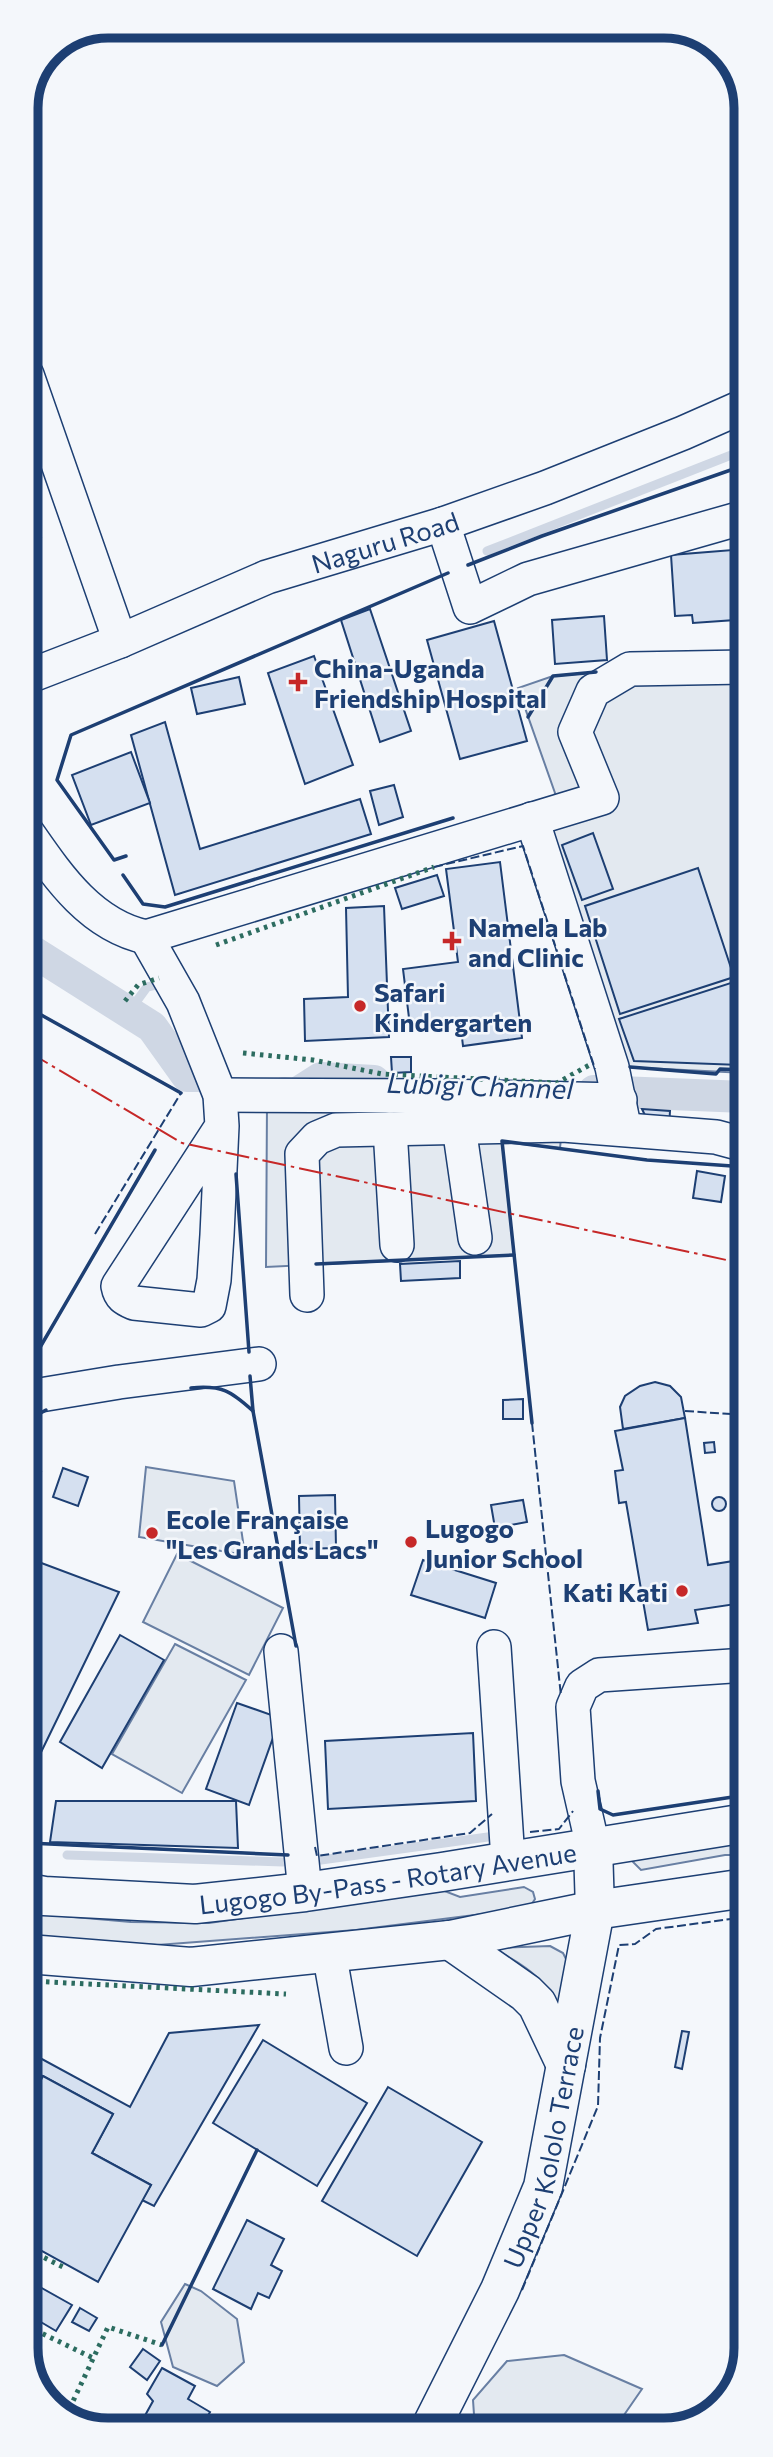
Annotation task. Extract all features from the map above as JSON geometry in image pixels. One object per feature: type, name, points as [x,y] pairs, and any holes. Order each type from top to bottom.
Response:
[{"type":"main road","name":"Lugogo By-Pass - Rotary Avenue","points":[[38,1895],[195,1905],[305,1892],[735,1825]]},
{"type":"main road","name":"Upper Kololo Terrace","points":[[436,2418],[500,2290],[543,2187],[595,1910],[593,1847]]},
{"type":"main road","points":[[38,1955],[191,1967],[450,1940],[595,1910],[735,1890]]},
{"type":"main road","points":[[450,1940],[527,1993],[537,2004],[566,2065]]},
{"type":"street","points":[[38,407],[120,642]]},
{"type":"street","name":"Naguru Road","points":[[38,673],[120,642],[267,577],[443,524],[557,483],[735,410]]},
{"type":"street","points":[[443,524],[470,607],[528,579],[735,520]]},
{"type":"street","points":[[38,848],[58,876],[96,915],[131,934],[146,937],[602,798],[575,732],[593,691],[630,669],[735,667]]},
{"type":"street","points":[[532,820],[612,1068],[622,1116]]},
{"type":"street","points":[[146,937],[183,1002],[221,1111],[215,1269],[209,1306],[201,1310],[134,1303],[125,1299],[119,1294],[118,1286],[221,1111]]},
{"type":"street","points":[[221,1111],[439,1096],[622,1116],[735,1142]]},
{"type":"street","points":[[307,1294],[303,1154],[317,1138],[336,1130],[563,1125],[622,1116]]},
{"type":"street","points":[[459,1127],[475,1238]]},
{"type":"street","points":[[390,1129],[397,1245]]},
{"type":"street","points":[[38,1395],[258,1364]]},
{"type":"street","points":[[495,1647],[508,1860]]},
{"type":"street","points":[[281,1651],[305,1892]]},
{"type":"street","points":[[593,1847],[578,1781],[576,1756],[573,1707],[582,1686],[599,1675],[735,1666]]},
{"type":"street","points":[[328,1952],[346,2048]]},
{"type":"shaded area","points":[[735,661],[735,1073],[624,1067],[545,832],[555,793],[518,688],[553,676]]},
{"type":"shaded area","points":[[267,1103],[564,1110],[560,1148],[502,1142],[514,1255],[266,1267]]},
{"type":"shaded area","points":[[146,1467],[234,1481],[245,1555],[139,1537]]},
{"type":"shaded area","points":[[177,1554],[283,1608],[249,1675],[143,1622]]},
{"type":"shaded area","points":[[175,1644],[246,1680],[182,1793],[112,1754]]},
{"type":"shaded area","points":[[735,1844],[735,1855],[641,1870],[633,1862],[636,1858]]},
{"type":"shaded area","points":[[524,1887],[533,1892],[535,1899],[529,1908],[356,1930],[157,1945],[38,1939],[38,1914],[131,1922],[209,1923],[442,1890],[460,1897]]},
{"type":"shaded area","points":[[550,1946],[563,1953],[568,1963],[561,2024],[551,1996],[538,1978],[493,1948]]},
{"type":"shaded area","points":[[185,2284],[201,2291],[237,2319],[244,2362],[217,2386],[173,2367],[161,2322]]},
{"type":"shaded area","points":[[564,2355],[642,2389],[622,2418],[474,2418],[473,2400],[507,2361]]},
{"type":"building","points":[[38,514],[41,537],[38,537]]},
{"type":"building","points":[[735,550],[735,620],[693,623],[692,615],[675,616],[671,555]]},
{"type":"building","points":[[370,609],[411,731],[380,742],[341,620]]},
{"type":"building","points":[[604,616],[607,660],[555,664],[552,620]]},
{"type":"building","points":[[494,621],[527,741],[460,759],[427,640]]},
{"type":"building","points":[[314,656],[353,765],[305,784],[268,673]]},
{"type":"building","points":[[239,677],[245,704],[197,714],[191,688]]},
{"type":"building","points":[[165,722],[200,849],[360,799],[371,834],[175,895],[131,735]]},
{"type":"building","points":[[131,752],[150,803],[91,825],[72,775]]},
{"type":"building","points":[[394,785],[403,817],[379,825],[370,791]]},
{"type":"building","points":[[593,833],[613,889],[582,900],[562,845]]},
{"type":"building","points":[[500,862],[522,1038],[463,1046],[460,1020],[410,1026],[403,969],[458,962],[446,869]]},
{"type":"building","points":[[698,868],[734,977],[620,1014],[585,906]]},
{"type":"building","points":[[437,875],[444,896],[402,909],[395,888]]},
{"type":"building","points":[[384,906],[389,1037],[305,1041],[304,999],[348,997],[346,908]]},
{"type":"building","points":[[735,982],[735,1065],[634,1061],[619,1019]]},
{"type":"building","points":[[391,1057],[411,1057],[411,1072],[392,1073]]},
{"type":"building","points":[[642,1109],[670,1111],[669,1128],[651,1128]]},
{"type":"building","points":[[697,1171],[725,1176],[721,1202],[693,1198]]},
{"type":"building","points":[[460,1261],[460,1278],[401,1281],[400,1264]]},
{"type":"building","points":[[655,1382],[670,1386],[681,1397],[685,1418],[623,1429],[620,1407],[625,1396],[640,1386]]},
{"type":"building","points":[[523,1399],[523,1419],[503,1419],[503,1400]]},
{"type":"building","points":[[685,1418],[708,1565],[735,1561],[735,1604],[695,1610],[698,1623],[648,1630],[626,1502],[619,1503],[615,1471],[623,1470],[615,1431]]},
{"type":"building","points":[[714,1442],[715,1452],[705,1453],[704,1443]]},
{"type":"building","points":[[63,1468],[88,1477],[78,1506],[53,1497]]},
{"type":"building","points":[[335,1495],[336,1548],[300,1549],[299,1496]]},
{"type":"building","points":[[716,1497],[722,1497],[726,1504],[722,1511],[716,1511],[712,1507],[712,1501]]},
{"type":"building","points":[[523,1500],[527,1522],[495,1528],[491,1505]]},
{"type":"building","points":[[423,1560],[496,1583],[485,1618],[411,1595]]},
{"type":"building","points":[[38,1562],[119,1592],[38,1758]]},
{"type":"building","points":[[120,1635],[164,1660],[102,1768],[60,1742]]},
{"type":"building","points":[[237,1703],[280,1718],[249,1805],[206,1789]]},
{"type":"building","points":[[473,1733],[476,1801],[328,1809],[325,1741]]},
{"type":"building","points":[[56,1801],[236,1801],[238,1848],[50,1842]]},
{"type":"building","points":[[259,2025],[154,2206],[142,2200],[151,2185],[92,2153],[113,2114],[43,2076],[38,2085],[38,2057],[130,2107],[169,2033]]},
{"type":"building","points":[[682,2031],[689,2032],[682,2069],[675,2067]]},
{"type":"building","points":[[263,2040],[367,2103],[317,2186],[213,2123]]},
{"type":"building","points":[[43,2076],[113,2114],[92,2153],[151,2185],[98,2282],[38,2249],[38,2085]]},
{"type":"building","points":[[388,2087],[482,2142],[417,2256],[322,2201]]},
{"type":"building","points":[[247,2220],[284,2239],[271,2265],[282,2271],[269,2298],[258,2293],[251,2309],[213,2289]]},
{"type":"building","points":[[38,2286],[72,2305],[56,2331],[38,2320]]},
{"type":"building","points":[[80,2308],[97,2318],[89,2331],[72,2322]]},
{"type":"building","points":[[143,2349],[160,2361],[147,2380],[130,2367]]},
{"type":"building","points":[[162,2368],[195,2386],[188,2399],[210,2412],[207,2418],[144,2418],[153,2401],[147,2394]]},
{"type":"waterway","points":[[487,551],[735,454]]},
{"type":"waterway","name":"Lubigi Channel","points":[[38,955],[152,1027],[187,1076],[203,1076]]},
{"type":"waterway","points":[[128,1013],[147,987],[165,983]]},
{"type":"waterway","name":"Lubigi Channel","points":[[284,1093],[296,1094],[321,1078],[374,1081]]},
{"type":"waterway","name":"Lubigi Channel","points":[[594,1091],[735,1097]]},
{"type":"waterway","points":[[321,1860],[495,1836]]},
{"type":"waterway","points":[[67,1855],[283,1862]]},
{"type":"hedge","points":[[216,945],[434,867]]},
{"type":"hedge","points":[[125,1001],[138,985],[159,978]]},
{"type":"hedge","points":[[243,1053],[313,1060],[382,1074],[557,1083],[593,1063]]},
{"type":"hedge","points":[[38,1981],[286,1994]]},
{"type":"hedge","points":[[38,2254],[65,2268]]},
{"type":"hedge","points":[[70,2408],[108,2327],[162,2345]]},
{"type":"hedge","points":[[38,2331],[93,2358]]},
{"type":"fence","points":[[434,867],[523,846],[595,1069]]},
{"type":"fence","points":[[95,1234],[181,1093]]},
{"type":"fence","points":[[191,1388],[225,1391],[253,1411],[296,1646]]},
{"type":"fence","points":[[38,1414],[46,1410]]},
{"type":"fence","points":[[685,1411],[735,1414]]},
{"type":"fence","points":[[532,1423],[561,1696]]},
{"type":"fence","points":[[530,1832],[559,1829],[573,1811]]},
{"type":"fence","points":[[315,1847],[317,1856],[470,1833],[492,1814]]},
{"type":"fence","points":[[38,1843],[288,1855]]},
{"type":"fence","points":[[522,2290],[598,2106],[600,2038],[619,1945],[635,1944],[656,1929],[735,1918]]},
{"type":"wall","points":[[468,565],[542,536],[735,468]]},
{"type":"wall","points":[[126,856],[114,860],[57,780],[71,735],[448,573]]},
{"type":"wall","points":[[528,717],[553,676],[596,672]]},
{"type":"wall","points":[[123,875],[143,904],[165,907],[453,818]]},
{"type":"wall","points":[[38,1013],[181,1093]]},
{"type":"wall","points":[[630,1067],[716,1074],[720,1069],[735,1070]]},
{"type":"wall","points":[[532,1423],[502,1141],[647,1160],[732,1166],[735,1175]]},
{"type":"wall","points":[[38,1351],[155,1150]]},
{"type":"wall","points":[[236,1174],[249,1352]]},
{"type":"wall","points":[[316,1264],[514,1255]]},
{"type":"wall","points":[[250,1376],[253,1411]]},
{"type":"wall","points":[[191,1388],[225,1391],[253,1411],[296,1646]]},
{"type":"wall","points":[[38,1414],[46,1410]]},
{"type":"wall","points":[[598,1791],[600,1809],[613,1815],[735,1797]]},
{"type":"wall","points":[[38,1843],[288,1855]]},
{"type":"wall","points":[[162,2345],[257,2150]]},
{"type":"power","points":[[38,1058],[182,1143],[735,1262]]},
{"type":"place","name":"China-Uganda Friendship Hospital","points":[[298,682]]},
{"type":"place","name":"Namela Lab and Clinic","points":[[452,941]]},
{"type":"place","name":"Safari Kindergarten","points":[[360,1006]]},
{"type":"place","name":"Ecole Française \"Les Grands Lacs\"","points":[[152,1533]]},
{"type":"place","name":"Lugogo Junior School","points":[[411,1542]]},
{"type":"place","name":"Kati Kati","points":[[682,1591]]}]
